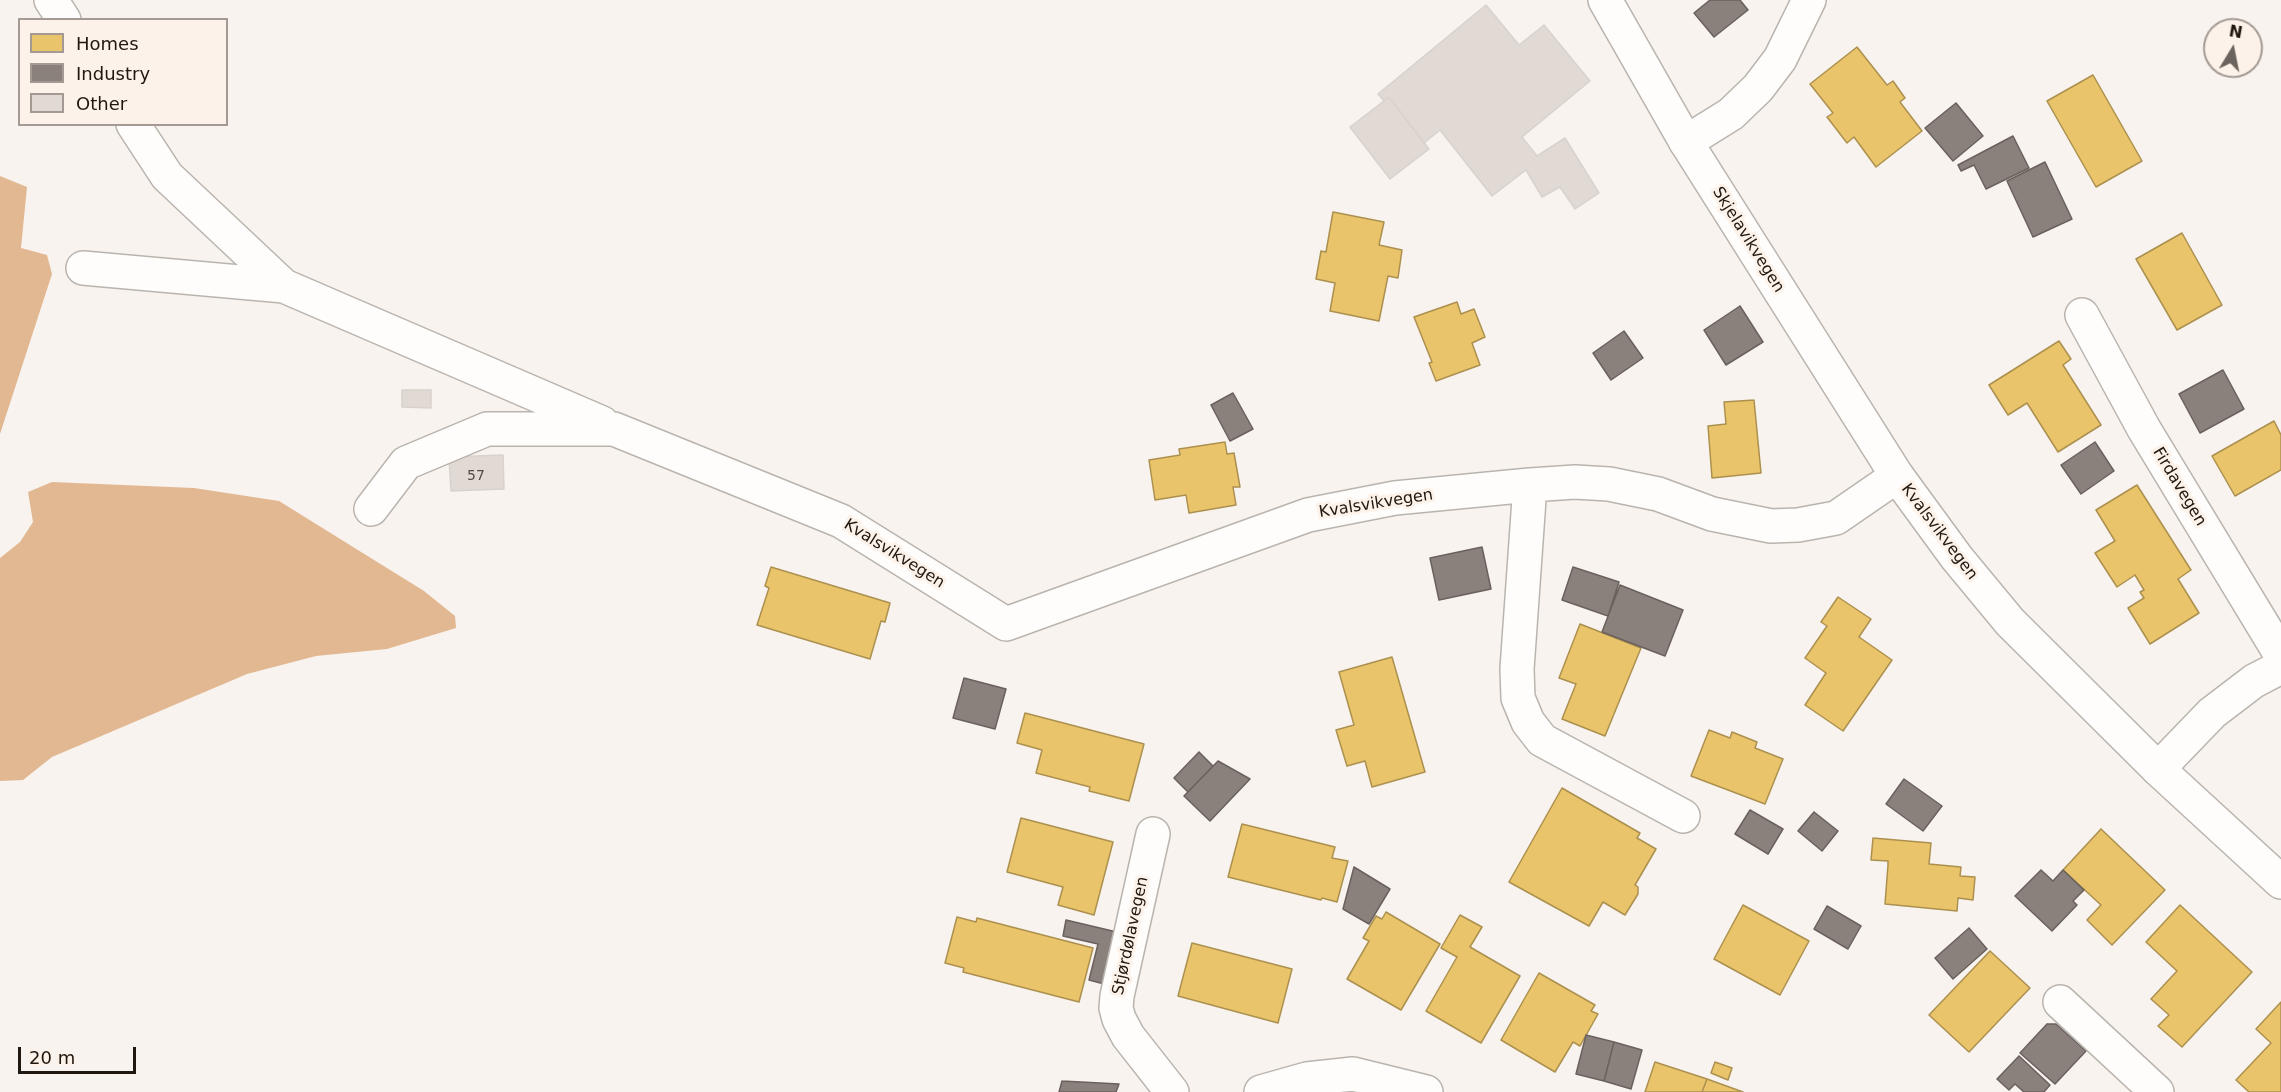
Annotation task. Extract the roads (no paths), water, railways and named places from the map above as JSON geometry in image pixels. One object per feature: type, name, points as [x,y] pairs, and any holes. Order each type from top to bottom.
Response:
[{"type":"street","points":[[51,0],[63,18]]},
{"type":"street","name":"Skjelavikvegen","points":[[1605,0],[1686,142],[1897,476]]},
{"type":"street","points":[[1686,142],[1731,114],[1758,88],[1780,59],[1809,0]]},
{"type":"street","points":[[134,126],[167,176],[284,286]]},
{"type":"street","points":[[83,268],[284,286],[614,429]]},
{"type":"street","name":"Firdavegen","points":[[2082,315],[2144,429],[2281,655]]},
{"type":"street","name":"Kvalsvikvegen","points":[[371,509],[406,463],[487,429],[614,429],[841,521],[1006,624],[1308,515],[1395,498],[1530,484],[1575,482],[1609,484],[1658,494],[1712,514],[1771,526],[1798,525],[1836,518],[1897,476],[1957,558],[2010,622],[2158,769],[2281,882]]},
{"type":"street","points":[[1530,484],[1517,669],[1518,698],[1528,722],[1542,740],[1683,816]]},
{"type":"street","points":[[2158,769],[2212,712],[2254,681],[2281,667]]},
{"type":"street","name":"Stjørdølavegen","points":[[1153,834],[1116,1008],[1128,1036],[1172,1092]]},
{"type":"street","points":[[2060,1002],[2157,1092]]},
{"type":"street","points":[[1261,1092],[1307,1079],[1353,1074],[1426,1092]]}]
